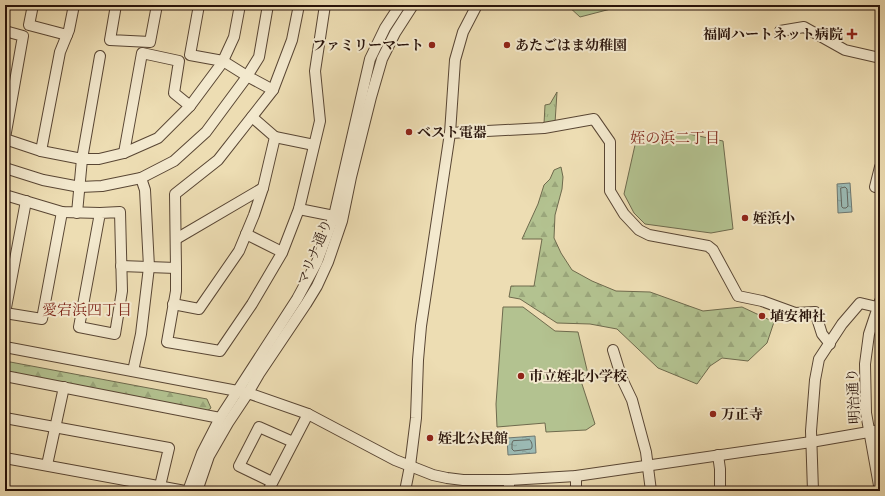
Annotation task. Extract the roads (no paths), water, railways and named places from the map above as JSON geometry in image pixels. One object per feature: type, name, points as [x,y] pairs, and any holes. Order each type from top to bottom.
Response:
[{"type":"street","points":[[33,5],[29,25],[67,35]]},
{"type":"street","points":[[41,151],[60,52],[69,30],[74,5]]},
{"type":"street","points":[[116,5],[110,40],[150,42],[157,5]]},
{"type":"street","points":[[200,5],[190,55],[223,62],[273,90]]},
{"type":"street","points":[[5,31],[23,36],[5,139],[41,151],[82,159],[99,159],[124,153],[158,138],[190,106],[223,62],[234,37],[240,5]]},
{"type":"street","points":[[5,168],[43,180],[80,187],[102,186],[141,178],[174,161],[206,132],[259,57],[268,5]]},
{"type":"street","points":[[300,5],[292,40],[273,90],[218,160],[175,194],[176,291],[167,342],[220,351],[252,304],[282,252],[300,209],[320,121],[315,72],[325,5]]},
{"type":"street","name":"マリナ通り","points":[[197,491],[209,456],[259,374],[306,304],[317,286],[328,262],[370,59],[385,28],[400,5]]},
{"type":"street","name":"マリナ通り","points":[[188,491],[202,452],[220,418],[297,299],[338,219],[351,177],[382,59],[394,33],[413,5]]},
{"type":"street","points":[[405,491],[410,466],[416,418],[421,326],[450,133],[455,60],[462,32],[476,5]]},
{"type":"street","points":[[780,31],[804,28],[845,50],[880,58]]},
{"type":"street","points":[[124,153],[142,53],[179,62],[174,93],[190,106]]},
{"type":"street","points":[[77,212],[82,159],[100,56]]},
{"type":"street","points":[[252,117],[276,137],[314,145]]},
{"type":"street","points":[[450,133],[544,128],[594,119],[610,142],[610,191],[624,214],[639,230],[649,235],[708,246],[713,250],[738,296],[762,301],[795,314],[815,312],[822,334],[830,344]]},
{"type":"street","points":[[173,304],[199,308],[239,251],[254,215],[263,188],[276,137]]},
{"type":"street","points":[[880,166],[875,187],[880,188]]},
{"type":"street","points":[[133,371],[141,334],[149,267],[145,190],[141,178]]},
{"type":"street","points":[[176,239],[263,188]]},
{"type":"street","points":[[5,195],[62,212],[100,214],[120,212],[122,291],[115,334],[79,327],[100,214]]},
{"type":"street","points":[[26,201],[5,313],[42,319],[62,212]]},
{"type":"street","points":[[300,209],[338,219]]},
{"type":"street","points":[[246,234],[282,252]]},
{"type":"street","points":[[121,266],[176,268]]},
{"type":"street","points":[[812,491],[811,442],[815,380],[819,359],[842,324],[860,303],[879,304]]},
{"type":"street","name":"明治通り","points":[[879,304],[869,334],[865,364],[866,413],[880,491]]},
{"type":"street","points":[[5,347],[248,393],[308,414],[395,460],[433,475],[476,481],[576,476],[811,442],[880,430]]},
{"type":"street","points":[[613,350],[622,378],[632,400],[646,452],[651,491]]},
{"type":"street","points":[[5,376],[220,418]]},
{"type":"street","points":[[47,465],[64,387]]},
{"type":"street","points":[[293,442],[259,427],[239,466],[270,487],[308,414]]},
{"type":"street","points":[[5,418],[169,448],[160,486]]},
{"type":"street","points":[[718,455],[720,469],[720,491]]},
{"type":"street","points":[[5,458],[185,491]]},
{"type":"street","points":[[575,491],[576,476]]},
{"type":"street","points":[[509,480],[509,491]]},
{"type":"water","points":[[850,183],[852,212],[838,213],[837,184]]},
{"type":"water","points":[[535,436],[536,453],[508,455],[507,438]]},
{"type":"place","name":"福岡ハートネット病院","points":[[852,34]]},
{"type":"place","name":"ファミリーマート","points":[[432,45]]},
{"type":"place","name":"あたごはま幼稚園","points":[[507,45]]},
{"type":"place","name":"ベスト電器","points":[[409,132]]},
{"type":"place","name":"姪浜小","points":[[745,218]]},
{"type":"place","name":"埴安神社","points":[[762,316]]},
{"type":"place","name":"市立姪北小学校","points":[[521,376]]},
{"type":"place","name":"万正寺","points":[[713,414]]},
{"type":"place","name":"姪北公民館","points":[[430,438]]},
{"type":"district","name":"姪の浜二丁目","points":[[675,137]]},
{"type":"district","name":"愛宕浜四丁目","points":[[87,309]]}]
